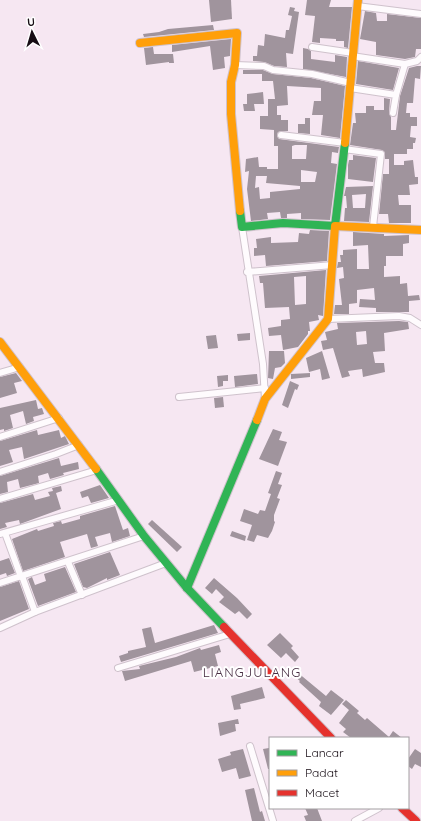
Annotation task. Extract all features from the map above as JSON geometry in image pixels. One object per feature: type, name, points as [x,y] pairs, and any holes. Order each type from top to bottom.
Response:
[{"type":"street","points":[[186,588],[225,500],[266,399],[282,374],[328,319],[358,3],[421,14]]},
{"type":"street","points":[[140,43],[235,32],[238,35],[235,65],[231,82],[236,187],[266,399]]},
{"type":"street","points":[[312,47],[405,64],[417,61],[421,57]]},
{"type":"street","points":[[393,113],[396,95],[405,64]]},
{"type":"street","points":[[235,65],[264,66],[273,70],[312,74],[351,86],[396,95]]},
{"type":"street","points":[[280,135],[345,146],[381,154],[373,228]]},
{"type":"street","points":[[242,227],[284,223],[421,230]]},
{"type":"street","points":[[247,272],[333,264]]},
{"type":"street","points":[[328,319],[399,316],[410,318],[421,325]]},
{"type":"street","points":[[0,342],[59,418],[144,536],[186,588],[330,737]]},
{"type":"street","points":[[0,373],[20,367]]},
{"type":"street","points":[[179,397],[265,388]]},
{"type":"street","points":[[0,437],[59,418]]},
{"type":"street","points":[[0,472],[79,445]]},
{"type":"street","points":[[0,499],[96,470]]},
{"type":"street","points":[[35,612],[2,534],[119,500]]},
{"type":"street","points":[[0,583],[144,536]]},
{"type":"street","points":[[68,562],[82,595]]},
{"type":"street","points":[[0,628],[35,612],[166,562]]},
{"type":"street","points":[[118,668],[230,634]]},
{"type":"street","points":[[250,746],[269,808]]},
{"type":"street","points":[[269,809],[273,821]]},
{"type":"street","points":[[355,821],[377,809]]},
{"type":"street","points":[[403,809],[416,821]]},
{"type":"building","points":[[209,0],[231,0],[232,19],[211,22]]},
{"type":"building","points":[[307,0],[331,0],[329,7],[352,7],[348,48],[344,47],[344,41],[336,41],[336,39],[320,38],[320,43],[312,42],[315,16],[305,15]]},
{"type":"building","points":[[290,7],[295,8],[294,11],[299,12],[293,54],[286,53],[287,67],[274,66],[264,62],[253,61],[253,56],[257,56],[258,45],[264,46],[265,34],[285,38],[286,30],[289,30],[292,16],[288,15]]},
{"type":"building","points":[[365,11],[376,13],[377,21],[387,21],[387,14],[421,18],[421,49],[416,49],[415,57],[405,59],[376,55],[376,42],[360,39]]},
{"type":"building","points":[[213,25],[214,30],[144,37],[143,34],[168,29]]},
{"type":"building","points":[[231,39],[230,56],[224,57],[225,68],[213,70],[210,46],[172,52],[172,45]]},
{"type":"building","points":[[153,47],[154,54],[173,54],[174,63],[169,62],[146,65],[144,48]]},
{"type":"building","points":[[303,48],[311,51],[311,59],[335,62],[335,55],[347,57],[346,77],[303,69]]},
{"type":"building","points":[[358,61],[399,68],[393,90],[356,84]]},
{"type":"building","points":[[421,66],[420,79],[415,78],[413,103],[407,103],[406,113],[410,113],[410,117],[417,117],[417,126],[411,126],[410,137],[416,138],[415,143],[413,143],[413,149],[407,149],[407,154],[394,154],[394,165],[404,165],[404,161],[413,160],[415,177],[418,177],[418,184],[409,185],[410,195],[398,195],[399,205],[411,205],[411,223],[389,223],[388,214],[379,214],[383,174],[389,174],[389,159],[385,159],[385,153],[382,150],[350,145],[353,123],[356,123],[355,113],[366,113],[366,106],[374,106],[374,110],[384,110],[384,98],[390,99],[389,113],[391,117],[391,130],[396,130],[400,96],[409,68]]},
{"type":"building","points":[[243,70],[263,70],[273,74],[311,78],[345,86],[340,138],[321,135],[323,115],[312,115],[314,101],[321,101],[321,88],[287,86],[288,105],[277,106],[277,115],[281,115],[281,120],[288,120],[288,131],[278,132],[277,136],[279,139],[339,147],[338,153],[332,152],[331,163],[337,164],[330,220],[301,219],[301,213],[287,214],[287,218],[281,218],[280,212],[267,213],[268,219],[251,221],[247,189],[249,171],[245,172],[246,159],[258,157],[259,167],[278,169],[278,146],[274,146],[274,130],[260,129],[260,116],[268,116],[268,99],[275,99],[273,81],[262,81],[262,74],[243,74]],"holes":[[[307,145],[306,159],[292,159],[292,146]],[[301,170],[317,172],[315,182],[301,182]],[[256,176],[267,176],[266,183],[300,186],[300,189],[270,192],[270,198],[260,199],[259,187],[255,188]]]},
{"type":"building","points":[[263,92],[264,104],[254,104],[255,111],[244,111],[243,104],[247,104],[247,94]]},
{"type":"building","points":[[305,118],[310,118],[310,134],[298,133],[298,124],[305,124]]},
{"type":"building","points":[[353,155],[376,158],[373,182],[348,179],[349,160],[353,160]]},
{"type":"building","points":[[373,186],[369,222],[344,221],[345,208],[347,208],[346,196],[344,196],[346,187]],"holes":[[[366,194],[365,208],[353,208],[352,195]]]},
{"type":"building","points":[[310,230],[329,231],[327,261],[266,266],[265,255],[254,256],[254,248],[257,248],[256,239],[271,237],[271,243],[298,242],[299,233],[309,234]]},
{"type":"building","points":[[353,232],[384,234],[384,236],[409,235],[409,243],[403,244],[403,256],[386,256],[384,277],[400,276],[400,284],[407,283],[408,296],[419,295],[420,300],[409,301],[409,312],[376,312],[376,308],[359,307],[360,299],[375,300],[374,288],[357,290],[357,303],[349,304],[349,314],[334,314],[335,305],[342,305],[339,279],[344,278],[343,267],[337,268],[338,262],[341,262],[340,255],[343,255],[343,250],[357,249],[357,269],[369,269],[368,245],[353,246]]},
{"type":"building","points":[[326,270],[323,316],[318,315],[319,320],[309,322],[310,331],[308,331],[308,334],[298,347],[283,350],[281,335],[269,336],[268,328],[281,326],[281,320],[290,319],[289,307],[265,308],[263,283],[260,283],[259,276]],"holes":[[[306,276],[306,304],[295,305],[294,277]]]},
{"type":"building","points":[[399,321],[408,322],[409,329],[384,333],[385,351],[373,352],[375,363],[384,363],[385,372],[363,377],[362,369],[348,371],[350,376],[342,378],[333,348],[323,350],[321,341],[327,340],[325,332],[338,329],[337,323]],"holes":[[[366,331],[367,344],[357,345],[356,332]]]},
{"type":"building","points":[[250,333],[250,340],[238,341],[237,334]]},
{"type":"building","points":[[216,335],[218,348],[208,349],[206,336]]},
{"type":"building","points":[[269,351],[284,351],[285,363],[281,367],[275,368],[273,379],[268,378]]},
{"type":"building","points":[[322,351],[330,378],[322,380],[320,369],[309,372],[306,358]]},
{"type":"building","points":[[16,373],[22,381],[14,383],[17,393],[0,398],[0,377]]},
{"type":"building","points":[[310,373],[310,377],[291,379],[291,374]]},
{"type":"building","points":[[257,374],[258,384],[235,387],[234,376]]},
{"type":"building","points":[[228,375],[228,381],[223,381],[223,386],[218,387],[217,376]]},
{"type":"building","points":[[290,381],[299,385],[297,390],[295,389],[288,408],[282,405]]},
{"type":"building","points":[[223,397],[224,407],[215,408],[214,398]]},
{"type":"building","points":[[36,400],[38,409],[42,408],[44,414],[33,417],[34,421],[26,424],[23,411],[10,415],[13,428],[4,431],[4,429],[0,430],[0,408]]},
{"type":"building","points":[[273,429],[282,432],[279,440],[287,442],[278,466],[259,459]]},
{"type":"building","points":[[37,430],[38,435],[59,430],[61,438],[65,436],[69,444],[24,459],[22,447],[9,450],[13,462],[0,466],[0,441]]},
{"type":"building","points":[[59,458],[61,466],[78,462],[79,469],[63,473],[64,475],[50,479],[48,473],[38,476],[39,483],[20,488],[18,479],[7,482],[8,492],[0,494],[0,476]]},
{"type":"building","points":[[276,471],[282,473],[278,484],[282,485],[277,498],[280,499],[274,515],[275,522],[272,531],[268,538],[257,535],[254,542],[247,540],[252,525],[240,521],[244,509],[258,514],[260,510],[265,511],[271,494],[268,493]]},
{"type":"building","points":[[100,485],[109,498],[91,503],[88,496],[82,498],[80,492]]},
{"type":"building","points":[[61,486],[62,491],[56,493],[61,509],[20,524],[19,520],[5,523],[7,527],[0,529],[0,503],[33,494],[35,500],[50,496],[48,492],[53,491],[52,488]]},
{"type":"building","points":[[115,506],[123,530],[128,528],[130,536],[112,542],[110,533],[95,537],[98,546],[91,548],[87,534],[60,542],[65,557],[23,571],[12,539],[37,529],[38,531],[54,526],[53,523],[61,521],[62,524],[80,519],[80,516]]},
{"type":"building","points":[[152,520],[182,547],[177,552],[148,524]]},
{"type":"building","points":[[232,531],[246,536],[245,541],[230,536]]},
{"type":"building","points":[[110,552],[120,575],[107,580],[107,578],[87,588],[83,587],[74,564]]},
{"type":"building","points":[[9,558],[15,573],[7,576],[6,573],[0,575],[0,561]]},
{"type":"building","points":[[65,567],[76,592],[38,606],[28,579],[32,577],[35,585],[46,581],[44,574]]},
{"type":"building","points":[[214,578],[237,598],[252,614],[247,619],[239,611],[235,614],[219,602],[224,597],[216,589],[212,594],[205,588]]},
{"type":"building","points":[[19,581],[29,609],[0,621],[0,587]]},
{"type":"building","points":[[214,625],[218,633],[121,662],[119,656],[128,653],[128,651],[146,647],[142,629],[151,627],[155,643]]},
{"type":"building","points":[[280,633],[293,646],[291,648],[299,657],[295,662],[286,653],[281,658],[267,645]]},
{"type":"building","points":[[219,645],[221,652],[215,654],[218,666],[194,672],[191,661],[125,681],[122,671],[140,669],[139,666],[176,657],[200,648],[201,650]]},
{"type":"building","points":[[297,672],[326,696],[331,690],[344,700],[331,715],[319,706],[321,702],[294,676]]},
{"type":"building","points":[[262,687],[265,698],[240,704],[241,709],[234,710],[231,696]]},
{"type":"building","points":[[346,700],[359,711],[357,713],[365,720],[367,718],[389,737],[350,737],[343,732],[346,729],[339,723],[349,710],[342,704]]},
{"type":"building","points":[[238,719],[239,724],[235,724],[236,731],[220,736],[218,723]]},
{"type":"building","points":[[393,731],[401,737],[389,737]]},
{"type":"building","points":[[269,748],[269,769],[268,769],[263,749]]},
{"type":"building","points":[[243,749],[251,776],[239,779],[236,768],[222,772],[218,759],[231,755],[230,752]]},
{"type":"building","points":[[415,749],[421,753],[421,767],[415,764],[412,769],[409,767],[409,758]]},
{"type":"building","points":[[254,788],[260,812],[262,811],[265,821],[252,821],[245,790]]},
{"type":"building","points":[[305,809],[317,809],[322,821],[306,821],[304,816],[308,815]]},
{"type":"traffic: fast","points":[[240,211],[242,227],[283,223],[335,226],[345,143]]},
{"type":"traffic: fast","points":[[187,588],[257,420]]},
{"type":"traffic: fast","points":[[96,469],[144,536],[187,588],[224,627]]},
{"type":"traffic: slow","points":[[345,143],[358,0]]},
{"type":"traffic: slow","points":[[140,43],[237,33],[235,65],[231,82],[231,114],[240,211]]},
{"type":"traffic: slow","points":[[257,420],[265,399],[328,319],[335,226],[421,230]]},
{"type":"traffic: slow","points":[[0,342],[96,469]]},
{"type":"traffic: jam","points":[[224,627],[330,737]]},
{"type":"traffic: jam","points":[[403,809],[416,821]]},
{"type":"district","name":"LIANGJULANG","points":[[252,672]]}]
